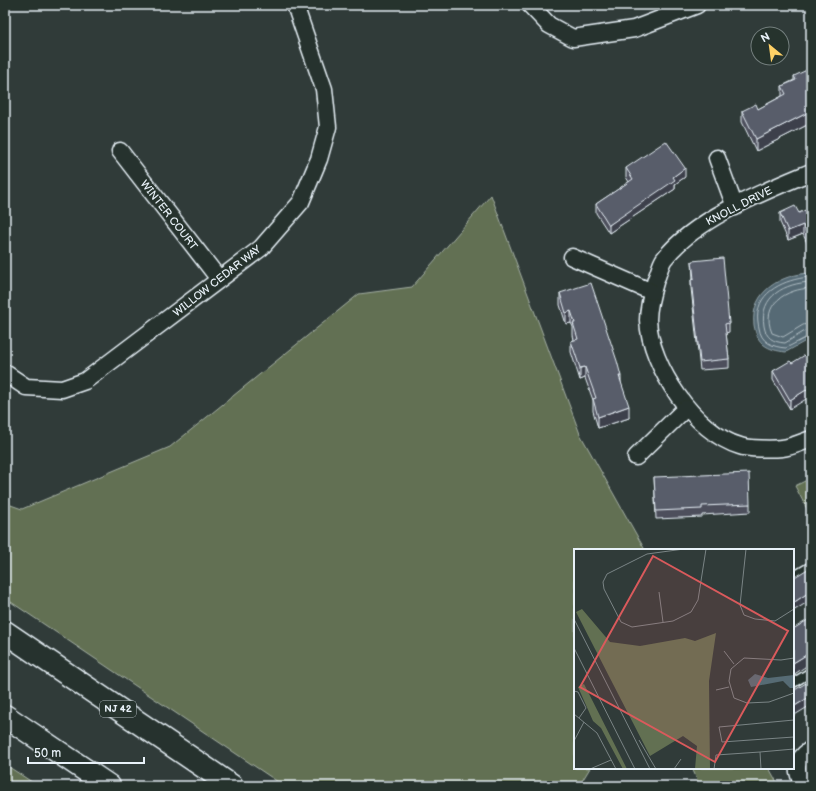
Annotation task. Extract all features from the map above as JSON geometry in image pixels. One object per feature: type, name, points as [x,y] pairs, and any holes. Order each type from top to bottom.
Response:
[{"type":"highway","name":"NJ 42","points":[[5,632],[232,786]]},
{"type":"highway","points":[[5,716],[109,786]]},
{"type":"highway","points":[[151,731],[244,786]]},
{"type":"street","name":"WILLOW CEDAR WAY","points":[[5,373],[26,387],[62,389],[85,381],[261,248],[301,202],[328,127],[324,89],[295,5]]},
{"type":"street","points":[[530,5],[549,25],[573,38],[634,29],[697,5]]},
{"type":"street","name":"WINTER COURT","points":[[120,151],[219,280]]},
{"type":"street","points":[[716,158],[735,207]]},
{"type":"street","name":"KNOLL DRIVE","points":[[811,172],[714,217],[683,238],[663,261],[652,292],[648,320],[655,350],[669,381],[686,408],[714,434],[740,446],[782,448],[811,439]]},
{"type":"street","points":[[572,257],[652,292]]},
{"type":"street","points":[[636,457],[686,408]]},
{"type":"street","points":[[804,786],[798,771],[798,763],[800,758],[811,749]]},
{"type":"lane","points":[[794,577],[811,566]]},
{"type":"lane","points":[[794,682],[811,672]]},
{"type":"green space","points":[[491,195],[580,434],[644,549],[574,549],[574,769],[589,769],[579,786],[284,786],[5,598],[5,503],[22,509],[170,447],[359,294],[412,287]]},
{"type":"green space","points":[[811,478],[811,507],[807,509],[795,486]]},
{"type":"green space","points":[[9,767],[38,786],[5,786],[5,772]]},
{"type":"green space","points":[[692,769],[770,769],[779,786],[700,786]]},
{"type":"water","points":[[811,273],[811,338],[786,352],[768,348],[760,341],[755,332],[754,313],[757,303],[770,287],[779,281],[800,274]]},
{"type":"building","points":[[809,69],[811,72],[811,111],[756,139],[742,111],[756,104],[758,109],[786,94],[782,86],[796,80],[794,76]]},
{"type":"building","points":[[666,141],[685,168],[673,177],[675,180],[609,225],[596,204],[633,179],[626,168]]},
{"type":"building","points":[[795,206],[799,213],[811,208],[811,244],[803,225],[788,231],[780,213]]},
{"type":"building","points":[[723,258],[729,323],[725,324],[729,359],[700,362],[691,280],[694,279],[692,261]]},
{"type":"building","points":[[591,283],[617,361],[621,376],[619,376],[629,406],[598,417],[593,399],[596,398],[585,367],[580,368],[571,341],[578,339],[573,323],[575,323],[571,311],[566,313],[560,293]]},
{"type":"building","points":[[805,355],[811,364],[811,387],[790,400],[773,371],[790,361],[792,363]]},
{"type":"building","points":[[749,473],[750,504],[702,506],[702,509],[656,511],[654,477]]},
{"type":"building","points":[[811,567],[811,591],[794,602],[794,577]]},
{"type":"building","points":[[811,618],[811,652],[794,662],[794,628]]},
{"type":"building","points":[[811,680],[811,696],[794,706],[794,690]]}]
